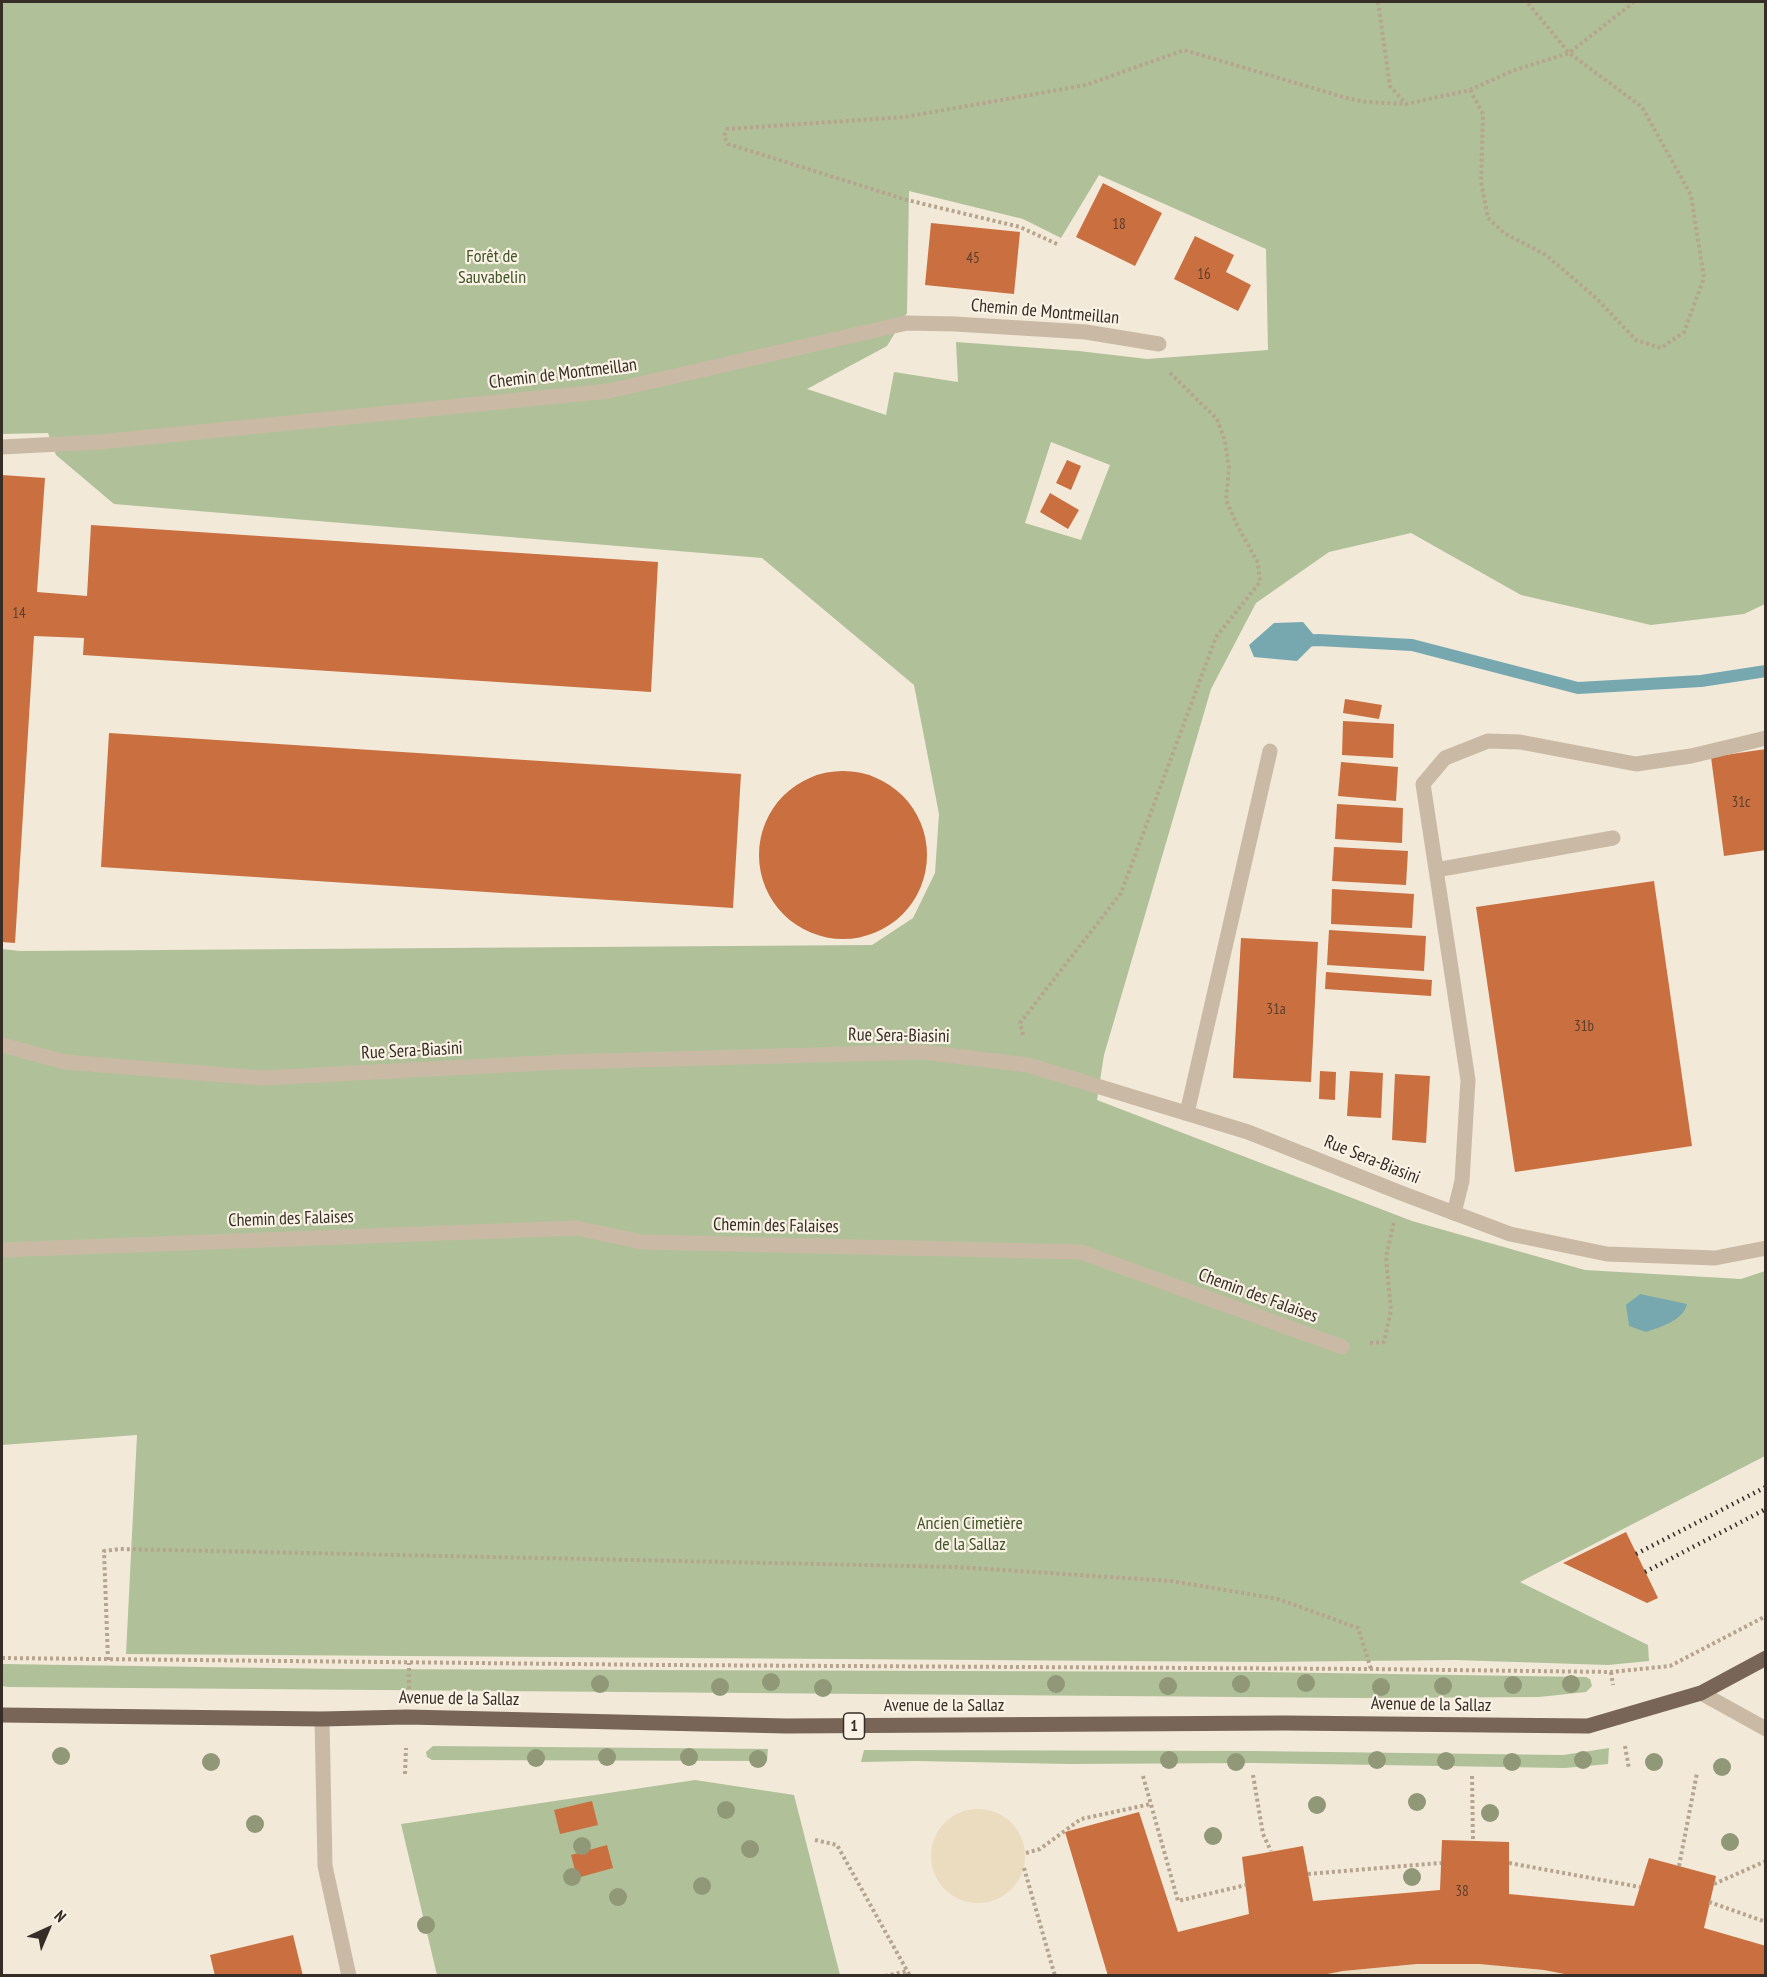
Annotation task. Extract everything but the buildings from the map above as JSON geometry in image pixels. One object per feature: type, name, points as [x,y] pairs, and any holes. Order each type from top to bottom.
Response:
[{"type":"main road","name":"1","points":[[1701,1693],[1766,1659]]},
{"type":"main road","name":"Avenue de la Sallaz","points":[[2,1715],[322,1719],[407,1717],[786,1726],[1319,1724],[1588,1726],[1701,1693]]},
{"type":"street","name":"Chemin de Montmeillan","points":[[2,447],[99,442],[609,391],[907,323],[1086,332],[1159,344]]},
{"type":"street","points":[[1454,1213],[1462,1181],[1468,1080],[1422,784],[1445,758],[1488,741],[1520,742],[1636,764],[1691,756],[1766,738]]},
{"type":"street","points":[[1187,1113],[1270,751]]},
{"type":"street","points":[[1436,870],[1613,838]]},
{"type":"street","name":"Rue Sera-Biasini","points":[[2,1046],[66,1062],[262,1078],[563,1062],[922,1052],[1028,1065],[1187,1113],[1248,1132],[1510,1234],[1607,1254],[1714,1258],[1766,1248]]},
{"type":"street","name":"Chemin des Falaises","points":[[2,1250],[576,1228],[642,1242],[1081,1252],[1342,1347]]},
{"type":"street","points":[[1701,1693],[1766,1729]]},
{"type":"street","points":[[322,1719],[325,1866],[349,1976]]},
{"type":"path","points":[[1378,2],[1390,86],[1406,104]]},
{"type":"path","points":[[1470,90],[1483,114],[1481,182],[1488,218],[1504,233],[1546,255],[1596,298],[1636,340],[1661,348],[1684,332],[1704,278],[1691,195],[1642,107],[1569,53],[1527,2]]},
{"type":"path","points":[[1057,244],[1020,227],[907,200],[728,144],[724,136],[727,129],[905,117],[1086,85],[1184,50],[1350,99],[1406,104],[1470,90],[1512,71],[1569,53],[1634,2]]},
{"type":"path","points":[[1028,1065],[1020,1023],[1121,893],[1216,637],[1260,582],[1258,562],[1226,500],[1229,468],[1225,441],[1217,419],[1169,372],[1159,344]]},
{"type":"path","points":[[1342,1347],[1384,1341],[1391,1310],[1386,1257],[1401,1193]]},
{"type":"path","points":[[108,1660],[104,1551],[120,1550],[957,1567],[1171,1581],[1278,1599],[1358,1628],[1371,1668]]},
{"type":"path","points":[[2,1659],[1371,1668],[1611,1672],[1670,1666],[1766,1616]]},
{"type":"path","points":[[408,1690],[409,1663]]},
{"type":"path","points":[[1611,1672],[1613,1686]]},
{"type":"path","points":[[1625,1744],[1629,1769]]},
{"type":"path","points":[[405,1774],[406,1748]]},
{"type":"path","points":[[1679,1866],[1697,1773]]},
{"type":"path","points":[[1253,1775],[1263,1834],[1271,1851]]},
{"type":"path","points":[[1143,1776],[1178,1901],[1246,1885]]},
{"type":"path","points":[[1472,1776],[1473,1841]]},
{"type":"path","points":[[1026,1854],[1040,1849],[1081,1820],[1151,1804]]},
{"type":"path","points":[[815,1840],[837,1845],[909,1973],[885,1976]]},
{"type":"path","points":[[1714,1884],[1766,1861]]},
{"type":"path","points":[[1308,1874],[1441,1863]]},
{"type":"path","points":[[1509,1863],[1640,1887]]},
{"type":"path","points":[[1024,1868],[1055,1976]]},
{"type":"path","points":[[1709,1902],[1766,1922]]},
{"type":"green space","points":[[2,2],[1765,2],[1765,604],[1744,614],[1651,625],[1521,595],[1411,533],[1329,552],[1256,603],[1211,689],[1104,1055],[1097,1100],[1412,1221],[1585,1270],[1741,1279],[1765,1271],[1765,1456],[1520,1582],[1648,1645],[1649,1661],[1608,1665],[1455,1660],[1262,1662],[126,1654],[137,1435],[2,1445],[2,949],[20,951],[872,945],[913,918],[935,873],[939,814],[914,685],[762,558],[114,504],[56,455],[48,433],[2,434]],"holes":[[[1099,175],[1266,249],[1268,350],[1147,359],[1079,351],[956,342],[958,382],[894,372],[886,415],[807,389],[887,346],[907,313],[909,191],[1023,219],[1061,238]],[[1051,442],[1110,465],[1081,540],[1025,523]]]},
{"type":"green space","points":[[2,1664],[338,1669],[1262,1672],[1586,1677],[1590,1679],[1592,1686],[1586,1692],[1539,1697],[1362,1698],[8,1687],[2,1686]]},
{"type":"green space","points":[[433,1746],[768,1749],[767,1761],[432,1760],[427,1757],[426,1752]]},
{"type":"green space","points":[[1609,1748],[1608,1764],[1565,1768],[1254,1763],[861,1762],[864,1750],[1563,1755]]},
{"type":"green space","points":[[695,1780],[794,1795],[840,1975],[437,1975],[401,1824]]},
{"type":"shaded area","points":[[978,1809],[996,1812],[1011,1823],[1022,1838],[1025,1856],[1022,1874],[1011,1889],[996,1900],[978,1903],[960,1900],[945,1889],[934,1874],[931,1856],[934,1838],[945,1823],[960,1812]]},
{"type":"shaded area","points":[[1417,1964],[1479,1964],[1575,1975],[1317,1976],[1343,1971]]},
{"type":"water","points":[[1303,622],[1318,640],[1297,661],[1254,657],[1249,645],[1274,623]]},
{"type":"water","points":[[1640,1294],[1687,1304],[1685,1310],[1676,1319],[1646,1332],[1629,1326],[1626,1305]]},
{"type":"waterway","points":[[1302,641],[1412,645],[1578,688],[1701,681],[1766,671]]},
{"type":"railway","points":[[1636,1554],[1766,1487]]},
{"type":"railway","points":[[1645,1572],[1766,1509]]},
{"type":"park label","name":"Forêt de Sauvabelin","points":[[492,267]]},
{"type":"park label","name":"Ancien Cimetière de la Sallaz","points":[[970,1534]]}]
